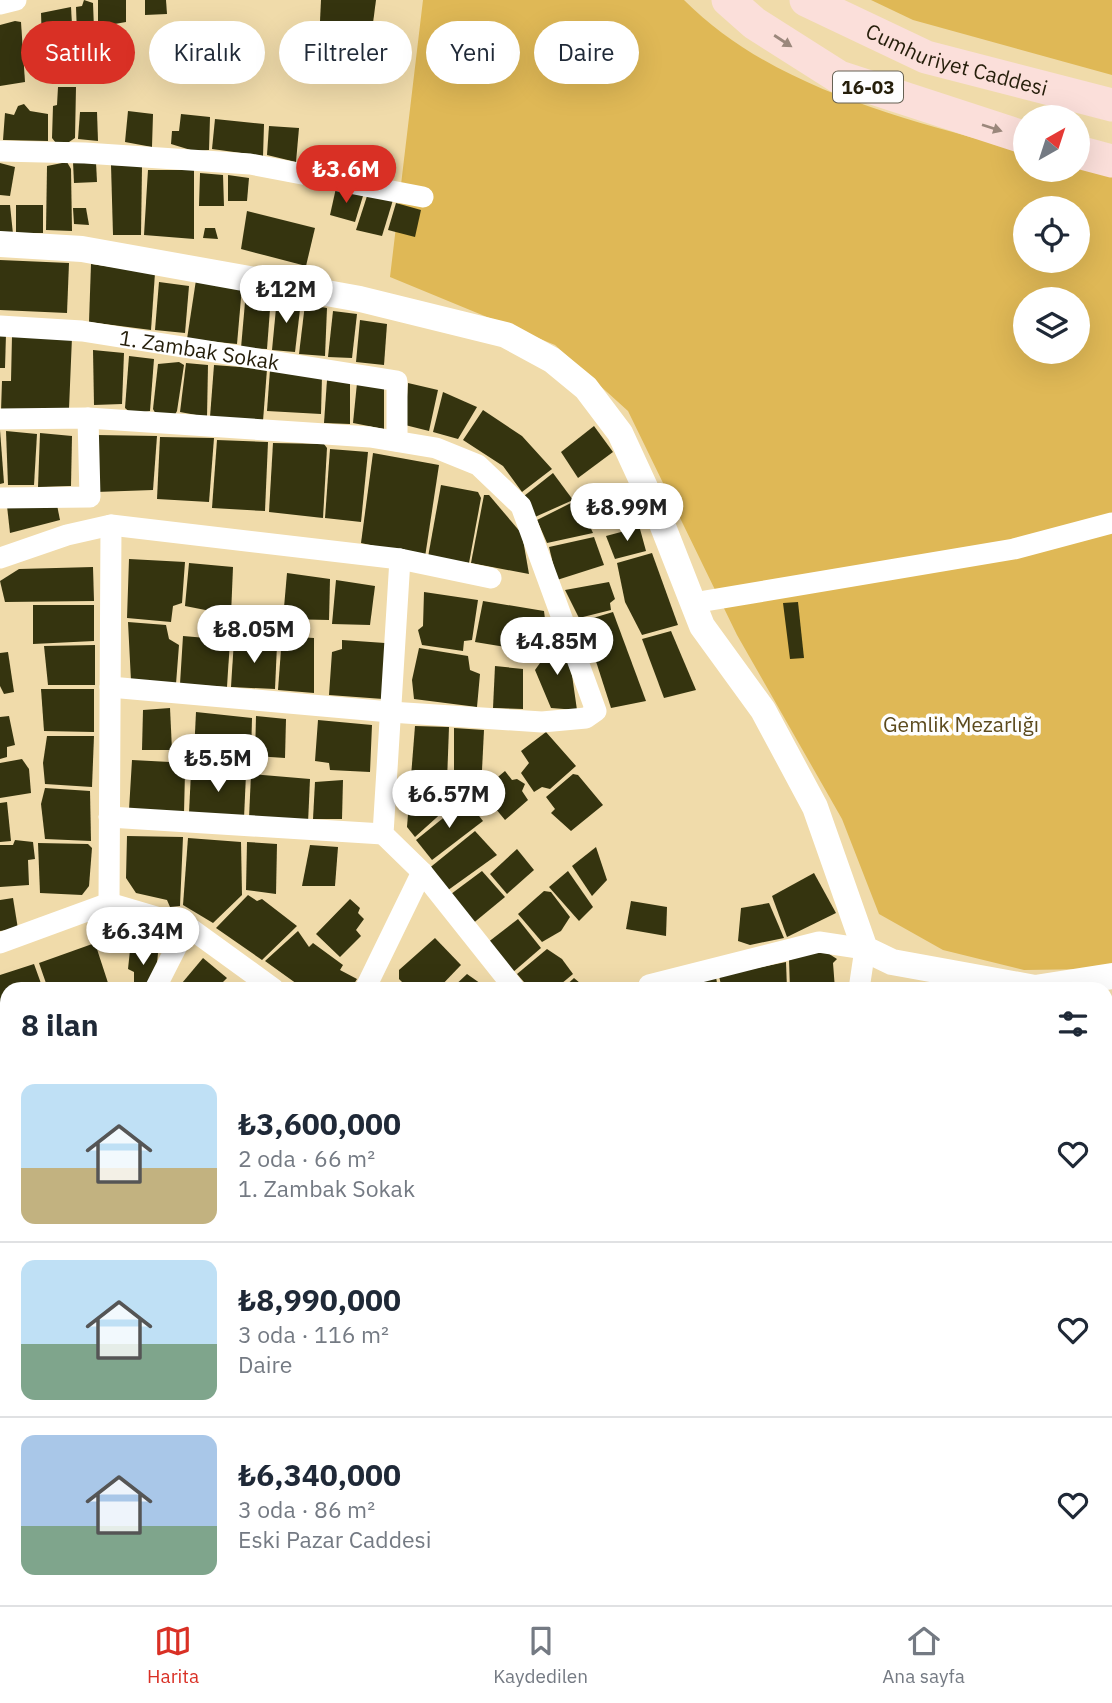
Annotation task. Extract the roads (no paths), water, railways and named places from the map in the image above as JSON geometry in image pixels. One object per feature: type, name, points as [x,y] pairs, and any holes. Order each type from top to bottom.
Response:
[{"type":"main road","name":"16-03","points":[[729,0],[754,23],[839,77],[1013,134]]},
{"type":"main road","name":"Cumhuriyet Caddesi","points":[[806,0],[926,57],[1112,105]]},
{"type":"main road","points":[[1090,155],[1112,161]]},
{"type":"street","points":[[0,4],[16,0]]},
{"type":"street","points":[[0,151],[85,153],[250,164],[423,197]]},
{"type":"street","points":[[0,244],[82,249],[334,295],[506,335],[552,360],[586,388],[620,433],[662,524],[702,626],[763,710],[815,807],[865,949],[860,982]]},
{"type":"street","name":"1. Zambak Sokak","points":[[0,326],[82,331],[397,381],[397,441]]},
{"type":"street","points":[[0,498],[90,497],[88,418]]},
{"type":"street","points":[[0,419],[88,418],[397,441],[436,448],[478,465],[521,506],[596,711],[586,719],[542,722],[390,712],[110,687]]},
{"type":"street","points":[[693,603],[1014,549],[1112,523]]},
{"type":"street","points":[[109,903],[111,525]]},
{"type":"street","points":[[0,558],[67,535],[111,525],[400,559],[491,578]]},
{"type":"street","points":[[383,834],[400,559]]},
{"type":"street","points":[[109,817],[383,834],[422,872],[509,982]]},
{"type":"street","points":[[368,982],[422,872]]},
{"type":"street","points":[[0,943],[109,903],[187,926],[264,982]]},
{"type":"street","points":[[159,982],[187,926]]},
{"type":"street","points":[[661,982],[819,942],[865,949],[892,962],[1002,982]]},
{"type":"street","points":[[1074,982],[1112,976]]},
{"type":"park label","name":"Gemlik Mezarlığı","points":[[961,724]]}]
